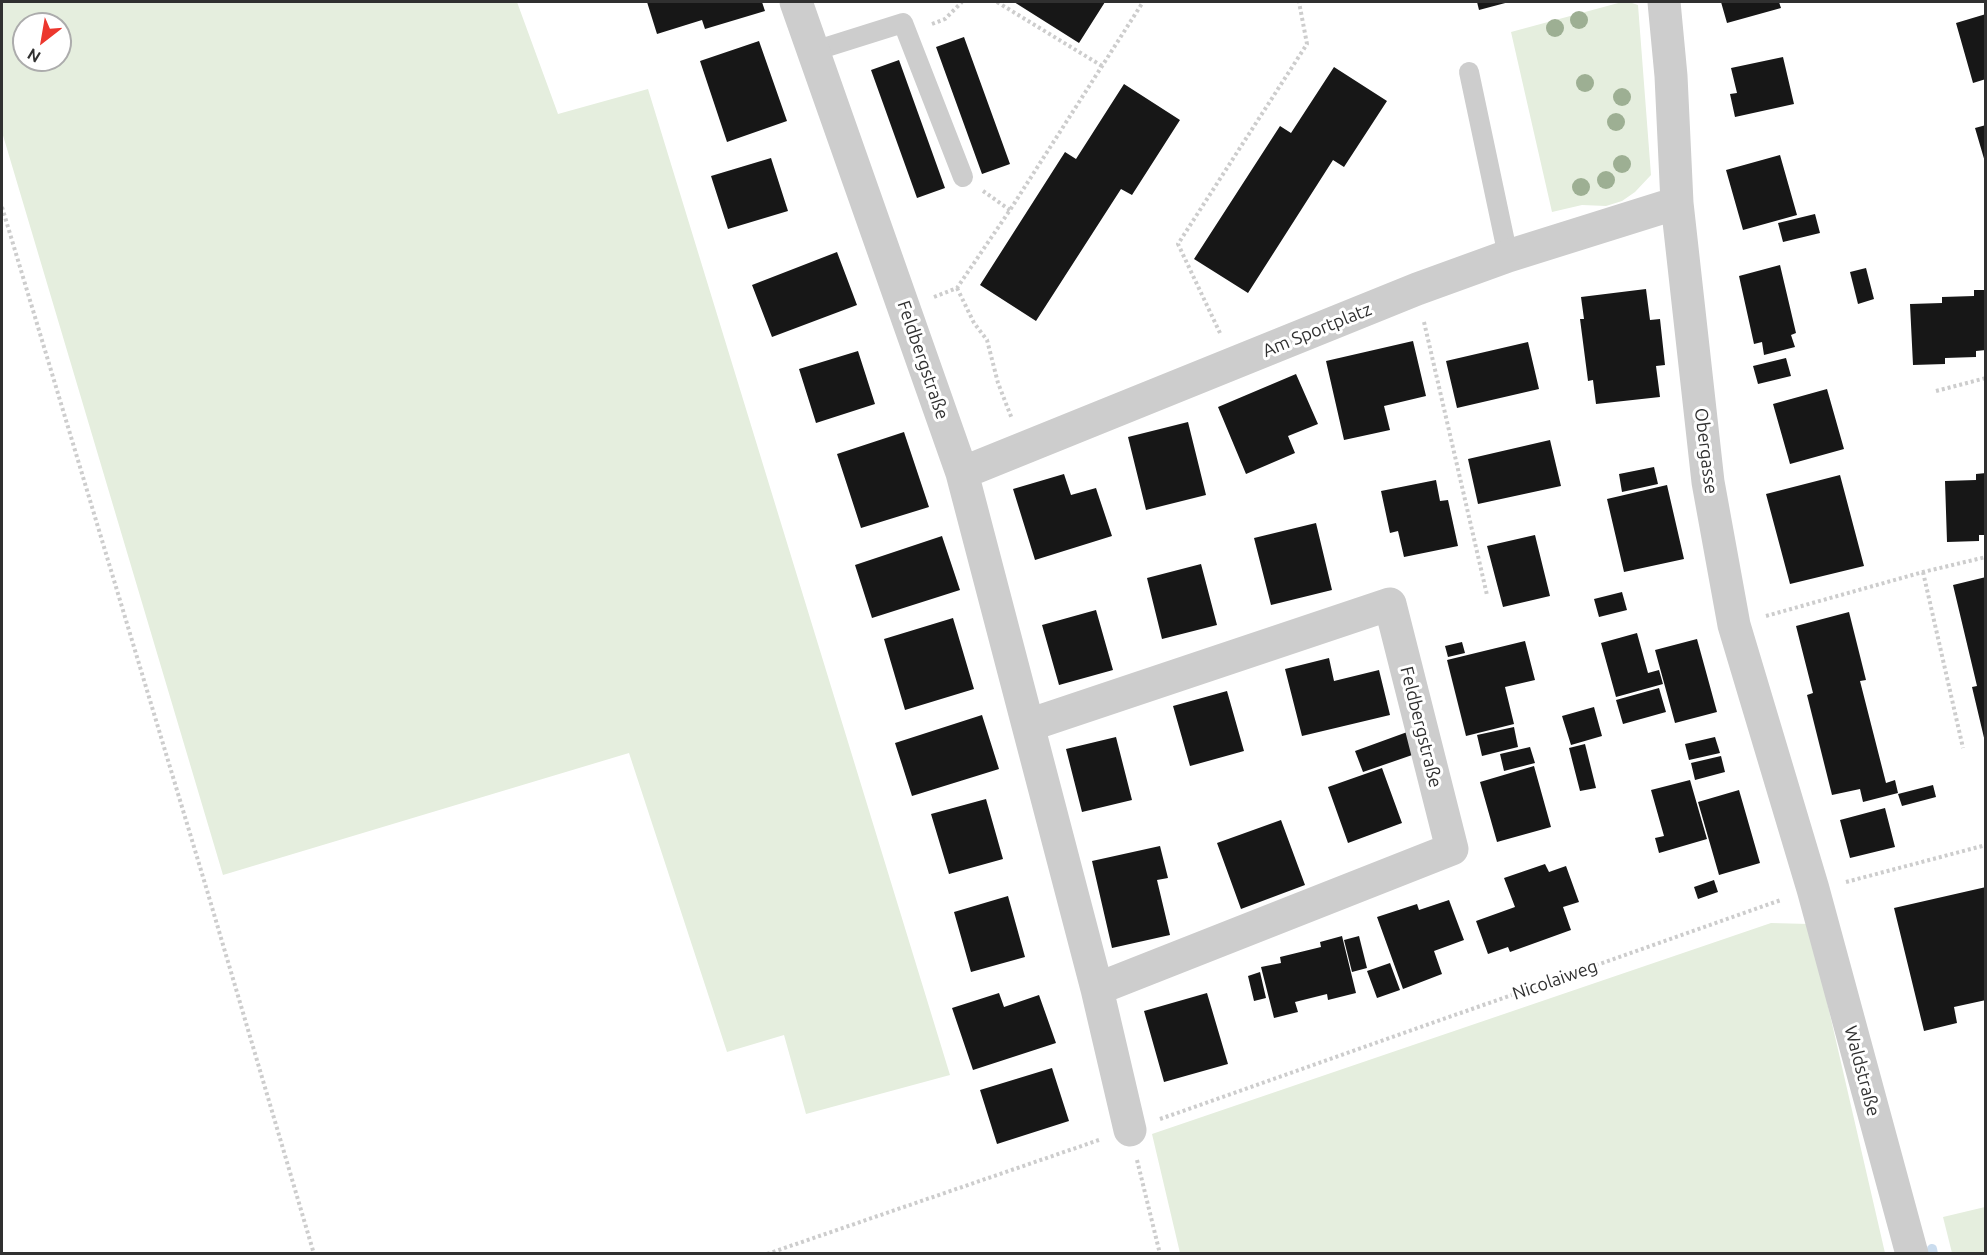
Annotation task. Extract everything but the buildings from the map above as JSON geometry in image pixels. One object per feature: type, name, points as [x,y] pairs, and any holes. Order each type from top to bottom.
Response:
[{"type":"street","name":"Feldbergstraße","points":[[796,2],[962,473],[1097,989],[1130,1130]]},
{"type":"street","name":"Obergasse","points":[[1664,2],[1671,76],[1677,203],[1708,482],[1734,625],[1813,889]]},
{"type":"street","name":"Am Sportplatz","points":[[962,473],[1417,289],[1508,256],[1677,203]]},
{"type":"street","name":"Feldbergstraße","points":[[1029,725],[1390,604],[1452,849],[1097,989]]},
{"type":"street","name":"Waldstraße","points":[[1813,889],[1912,1254]]},
{"type":"lane","points":[[814,51],[903,22],[963,177]]},
{"type":"lane","points":[[1468,72],[1508,256]]},
{"type":"path","points":[[907,32],[945,19],[962,2]]},
{"type":"path","points":[[997,2],[1102,66]]},
{"type":"path","points":[[906,309],[957,288],[1010,210],[1143,2]]},
{"type":"path","points":[[1234,363],[1178,244],[1307,44],[1299,2]]},
{"type":"path","points":[[2,207],[203,875],[314,1254]]},
{"type":"path","points":[[957,288],[974,323],[987,340],[998,383],[1024,448]]},
{"type":"path","points":[[1417,289],[1487,595]]},
{"type":"path","points":[[1936,390],[1986,378]]},
{"type":"path","points":[[1734,625],[1923,572],[1986,557]]},
{"type":"path","points":[[1923,572],[1963,748]]},
{"type":"path","name":"Nicolaiweg","points":[[767,1254],[1130,1130],[1813,889],[1986,845]]},
{"type":"path","points":[[1130,1130],[1160,1254]]},
{"type":"green space","points":[[2,2],[517,2],[558,114],[648,89],[950,1075],[806,1114],[784,1035],[727,1052],[629,753],[223,875],[2,132]]},
{"type":"green space","points":[[1622,2],[1638,5],[1651,175],[1635,192],[1622,201],[1606,206],[1582,205],[1552,212],[1511,32]]},
{"type":"green space","points":[[1771,923],[1809,924],[1885,1253],[1180,1253],[1152,1134]]},
{"type":"green space","points":[[1985,1207],[1985,1253],[1952,1253],[1943,1217]]},
{"type":"waterway","points":[[1932,1249],[1933,1254]]}]
